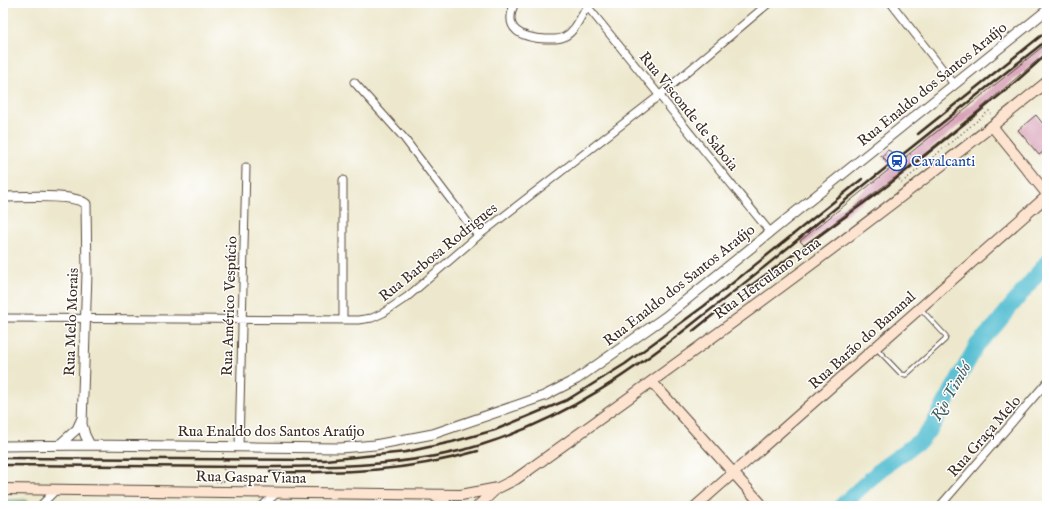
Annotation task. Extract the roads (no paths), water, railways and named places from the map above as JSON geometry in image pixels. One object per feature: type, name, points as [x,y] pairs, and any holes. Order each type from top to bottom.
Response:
[{"type":"main road","name":"Rua Herculano Pena","points":[[498,488],[516,479],[652,382],[840,243],[995,124],[1047,82]]},
{"type":"main road","points":[[995,124],[1047,195]]},
{"type":"main road","name":"Rua Barão do Bananal","points":[[696,506],[1047,195]]},
{"type":"main road","points":[[652,382],[762,506]]},
{"type":"main road","points":[[478,506],[498,488]]},
{"type":"main road","name":"Rua Gaspar Viana","points":[[3,489],[433,495],[468,494],[498,488]]},
{"type":"main road","points":[[433,495],[449,506]]},
{"type":"street","points":[[515,3],[511,11],[511,21],[513,28],[521,35],[557,39],[570,33],[588,4]]},
{"type":"street","name":"Rua Barbosa Rodrigues","points":[[3,318],[343,320],[372,318],[383,313],[407,296],[478,236],[660,95],[770,3]]},
{"type":"street","points":[[891,3],[954,84]]},
{"type":"street","name":"Rua Visconde de Saboia","points":[[588,4],[770,232]]},
{"type":"street","name":"Rua Enaldo dos Santos Araújo","points":[[3,446],[90,445],[340,448],[375,445],[433,434],[544,396],[577,379],[665,317],[1047,10]]},
{"type":"street","points":[[354,82],[404,138],[478,236]]},
{"type":"street","name":"Rua Américo Vespúcio","points":[[239,447],[246,167]]},
{"type":"street","points":[[343,180],[343,320]]},
{"type":"street","name":"Rua Melo Morais","points":[[3,197],[70,198],[82,200],[86,204],[88,223],[82,418],[85,435],[90,445]]},
{"type":"street","name":"Rua Graça Melo","points":[[940,506],[1047,382]]},
{"type":"street","points":[[59,445],[77,430],[82,418]]},
{"type":"street","points":[[40,506],[56,490]]},
{"type":"street","points":[[262,506],[277,493]]},
{"type":"lane","points":[[876,347],[901,374],[906,375],[946,340],[946,336],[920,308]]},
{"type":"waterway","name":"Rio Timbó","points":[[841,506],[881,469],[922,439],[933,425],[977,345],[995,326],[1047,262]]},
{"type":"railway","points":[[918,134],[1047,31]]},
{"type":"railway","points":[[3,465],[155,467],[364,465],[452,453],[513,434],[543,421],[599,390],[626,373],[679,335],[749,280],[876,175],[1047,40]]},
{"type":"railway","points":[[745,290],[887,186],[1011,86],[1047,54]]},
{"type":"railway","points":[[3,458],[325,460],[406,452],[452,442],[495,430],[567,400],[625,364],[704,306],[862,179]]},
{"type":"railway","points":[[693,331],[724,306]]},
{"type":"railway","points":[[270,472],[375,470],[425,463],[478,451]]},
{"type":"place","name":"Cavalcanti","points":[[897,161]]}]
